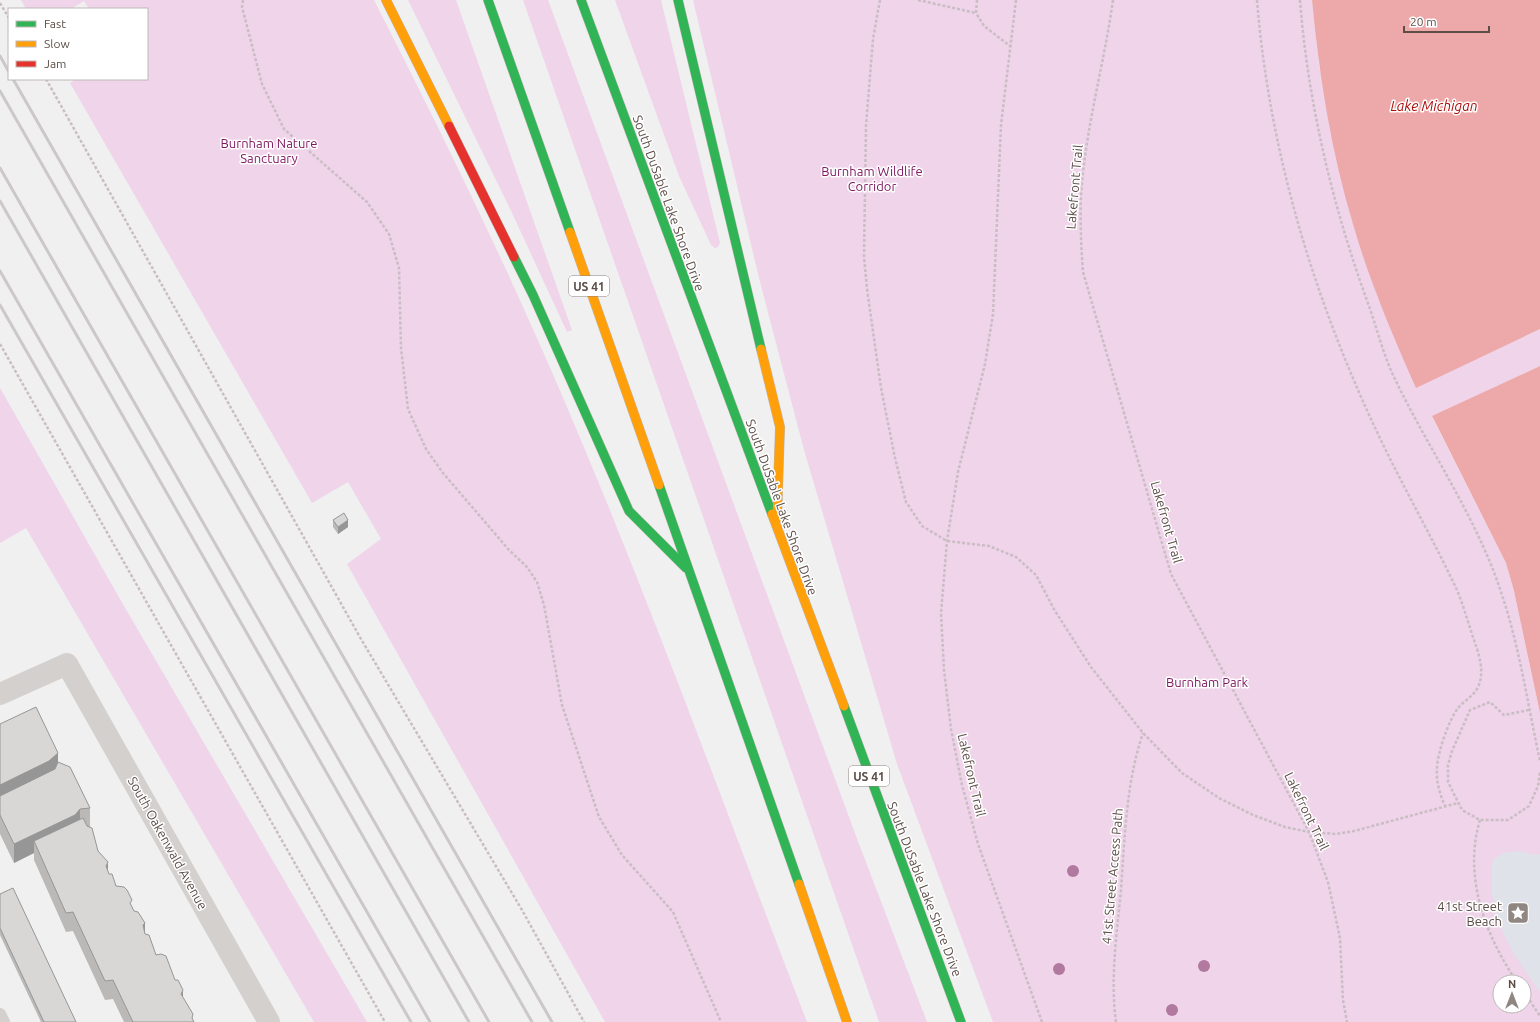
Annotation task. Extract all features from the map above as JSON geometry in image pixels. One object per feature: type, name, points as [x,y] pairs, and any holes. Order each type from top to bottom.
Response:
[{"type":"highway","points":[[386,0],[533,295],[629,512],[690,572]]},
{"type":"highway","name":"US 41","points":[[488,0],[847,1022]]},
{"type":"highway","name":"South DuSable Lake Shore Drive","points":[[580,0],[962,1022]]},
{"type":"highway","points":[[678,0],[780,427],[777,530]]},
{"type":"street","name":"South Oakenwald Avenue","points":[[0,694],[67,664],[270,1022]]},
{"type":"lane","points":[[0,1014],[4,1022]]},
{"type":"path","points":[[243,0],[242,7],[262,84],[284,129],[367,202],[390,234],[399,268],[402,348],[408,409],[426,449],[443,473],[509,550],[527,567],[537,582],[544,605],[562,705],[599,817],[622,855],[673,912],[721,1022]]},
{"type":"path","points":[[880,0],[873,39],[866,125],[864,256],[867,289],[881,388],[894,458],[906,502],[922,526],[947,541],[989,546],[1016,557],[1036,575],[1055,611],[1091,667],[1143,733],[1182,773],[1219,798],[1252,815],[1285,827],[1309,832],[1336,834],[1354,831],[1458,802]]},
{"type":"path","points":[[918,0],[976,13]]},
{"type":"path","points":[[977,0],[976,13],[984,26],[1010,46]]},
{"type":"path","name":"Lakefront Trail","points":[[1016,0],[1000,125],[993,314],[985,364],[958,472],[947,541],[941,613],[944,670],[951,729],[959,771],[978,844],[1042,1022]]},
{"type":"path","name":"Lakefront Trail","points":[[1113,0],[1108,39],[1089,139],[1081,194],[1080,239],[1083,272],[1171,574],[1309,832],[1328,882],[1336,912],[1340,938],[1343,1000],[1347,1022]]},
{"type":"path","points":[[1257,0],[1260,34],[1273,119],[1286,178],[1323,304],[1377,432],[1458,592],[1480,658],[1481,674],[1477,689],[1458,708],[1447,730],[1437,766],[1437,779],[1445,806]]},
{"type":"path","points":[[1300,0],[1312,99],[1330,181],[1356,271],[1392,372],[1477,533],[1502,596],[1540,761]]},
{"type":"path","points":[[0,3],[8,16]]},
{"type":"path","points":[[47,80],[357,632],[522,910],[584,1022]]},
{"type":"path","points":[[0,344],[385,1022]]},
{"type":"path","points":[[1529,710],[1504,715],[1490,702],[1470,710],[1452,751],[1448,765],[1448,782],[1462,810],[1480,820],[1508,820],[1529,806],[1538,786],[1540,772]]},
{"type":"path","name":"41st Street Access Path","points":[[1116,1022],[1113,1002],[1116,942],[1129,788],[1133,760],[1143,733]]},
{"type":"path","points":[[1480,820],[1477,830],[1474,862],[1476,890],[1492,940],[1512,974]]},
{"type":"path","points":[[1532,1004],[1540,1016]]},
{"type":"green space","name":"Burnham Nature Sanctuary","points":[[21,0],[374,0],[471,195],[561,393],[657,628],[807,1022],[605,1022],[347,564],[381,539],[348,482],[312,503],[70,83],[74,80],[148,80],[148,8],[88,8],[84,1],[73,8],[25,8]]},
{"type":"green space","points":[[408,0],[456,0],[572,330],[567,332],[513,215]]},
{"type":"green space","points":[[523,0],[548,0],[856,836],[927,1022],[879,1022]]},
{"type":"green space","points":[[615,0],[661,0],[720,243],[718,247],[715,248],[711,245],[679,176]]},
{"type":"green space","name":"Burnham Park","points":[[693,0],[1312,0],[1319,65],[1377,296],[1416,387],[1540,329],[1540,366],[1432,417],[1506,563],[1514,591],[1540,713],[1540,1022],[993,1022],[897,764],[804,450],[759,278]]},
{"type":"green space","points":[[0,388],[124,606],[367,1022],[314,1022],[26,528],[0,543]]},
{"type":"sand","name":"41st Street Beach","points":[[1519,851],[1535,855],[1540,854],[1540,992],[1532,980],[1532,974],[1528,974],[1510,946],[1496,914],[1491,879],[1493,860],[1503,853]]},
{"type":"water","name":"Lake Michigan","points":[[1312,0],[1540,0],[1540,329],[1416,388],[1374,286],[1359,245],[1345,196],[1332,141],[1322,85]]},
{"type":"water","points":[[1540,366],[1540,713],[1514,591],[1506,563],[1432,416]]},
{"type":"building","points":[[344,513],[348,520],[338,527],[333,520]]},
{"type":"building","points":[[36,707],[58,753],[49,761],[0,785],[0,724]]},
{"type":"building","points":[[58,762],[70,767],[90,808],[80,809],[75,815],[14,844],[0,815],[0,796],[55,769]]},
{"type":"building","points":[[83,818],[87,826],[92,828],[98,851],[108,862],[106,866],[109,874],[112,874],[116,886],[124,887],[127,890],[132,900],[130,903],[134,911],[138,912],[145,923],[143,925],[145,934],[149,935],[156,955],[161,954],[166,956],[175,980],[178,980],[183,990],[181,994],[193,1014],[192,1018],[194,1022],[133,1022],[113,980],[105,981],[73,912],[66,913],[34,841]]},
{"type":"building","points":[[13,888],[76,1022],[44,1022],[0,928],[0,894]]},
{"type":"railway","points":[[0,56],[8,70]]},
{"type":"railway","points":[[14,80],[552,1022]]},
{"type":"railway","points":[[0,91],[532,1022]]},
{"type":"railway","points":[[0,168],[489,1022]]},
{"type":"railway","points":[[0,201],[469,1022]]},
{"type":"railway","points":[[0,271],[430,1022]]},
{"type":"railway","points":[[0,305],[411,1022]]},
{"type":"traffic: fast","points":[[488,0],[570,232]]},
{"type":"traffic: fast","points":[[581,0],[772,514]]},
{"type":"traffic: fast","points":[[678,0],[761,349]]},
{"type":"traffic: fast","points":[[514,257],[533,295],[629,511],[686,568]]},
{"type":"traffic: fast","points":[[659,485],[799,884]]},
{"type":"traffic: fast","points":[[844,706],[961,1022]]},
{"type":"traffic: slow","points":[[386,0],[449,126]]},
{"type":"traffic: slow","points":[[570,232],[659,485]]},
{"type":"traffic: slow","points":[[761,349],[780,427],[777,519]]},
{"type":"traffic: slow","points":[[772,514],[844,706]]},
{"type":"traffic: slow","points":[[799,884],[847,1022]]},
{"type":"traffic: jam","points":[[449,126],[514,257]]},
{"type":"place","name":"41st Street Beach","points":[[1518,913]]},
{"type":"park label","name":"Burnham Wildlife Corridor","points":[[872,178]]}]
